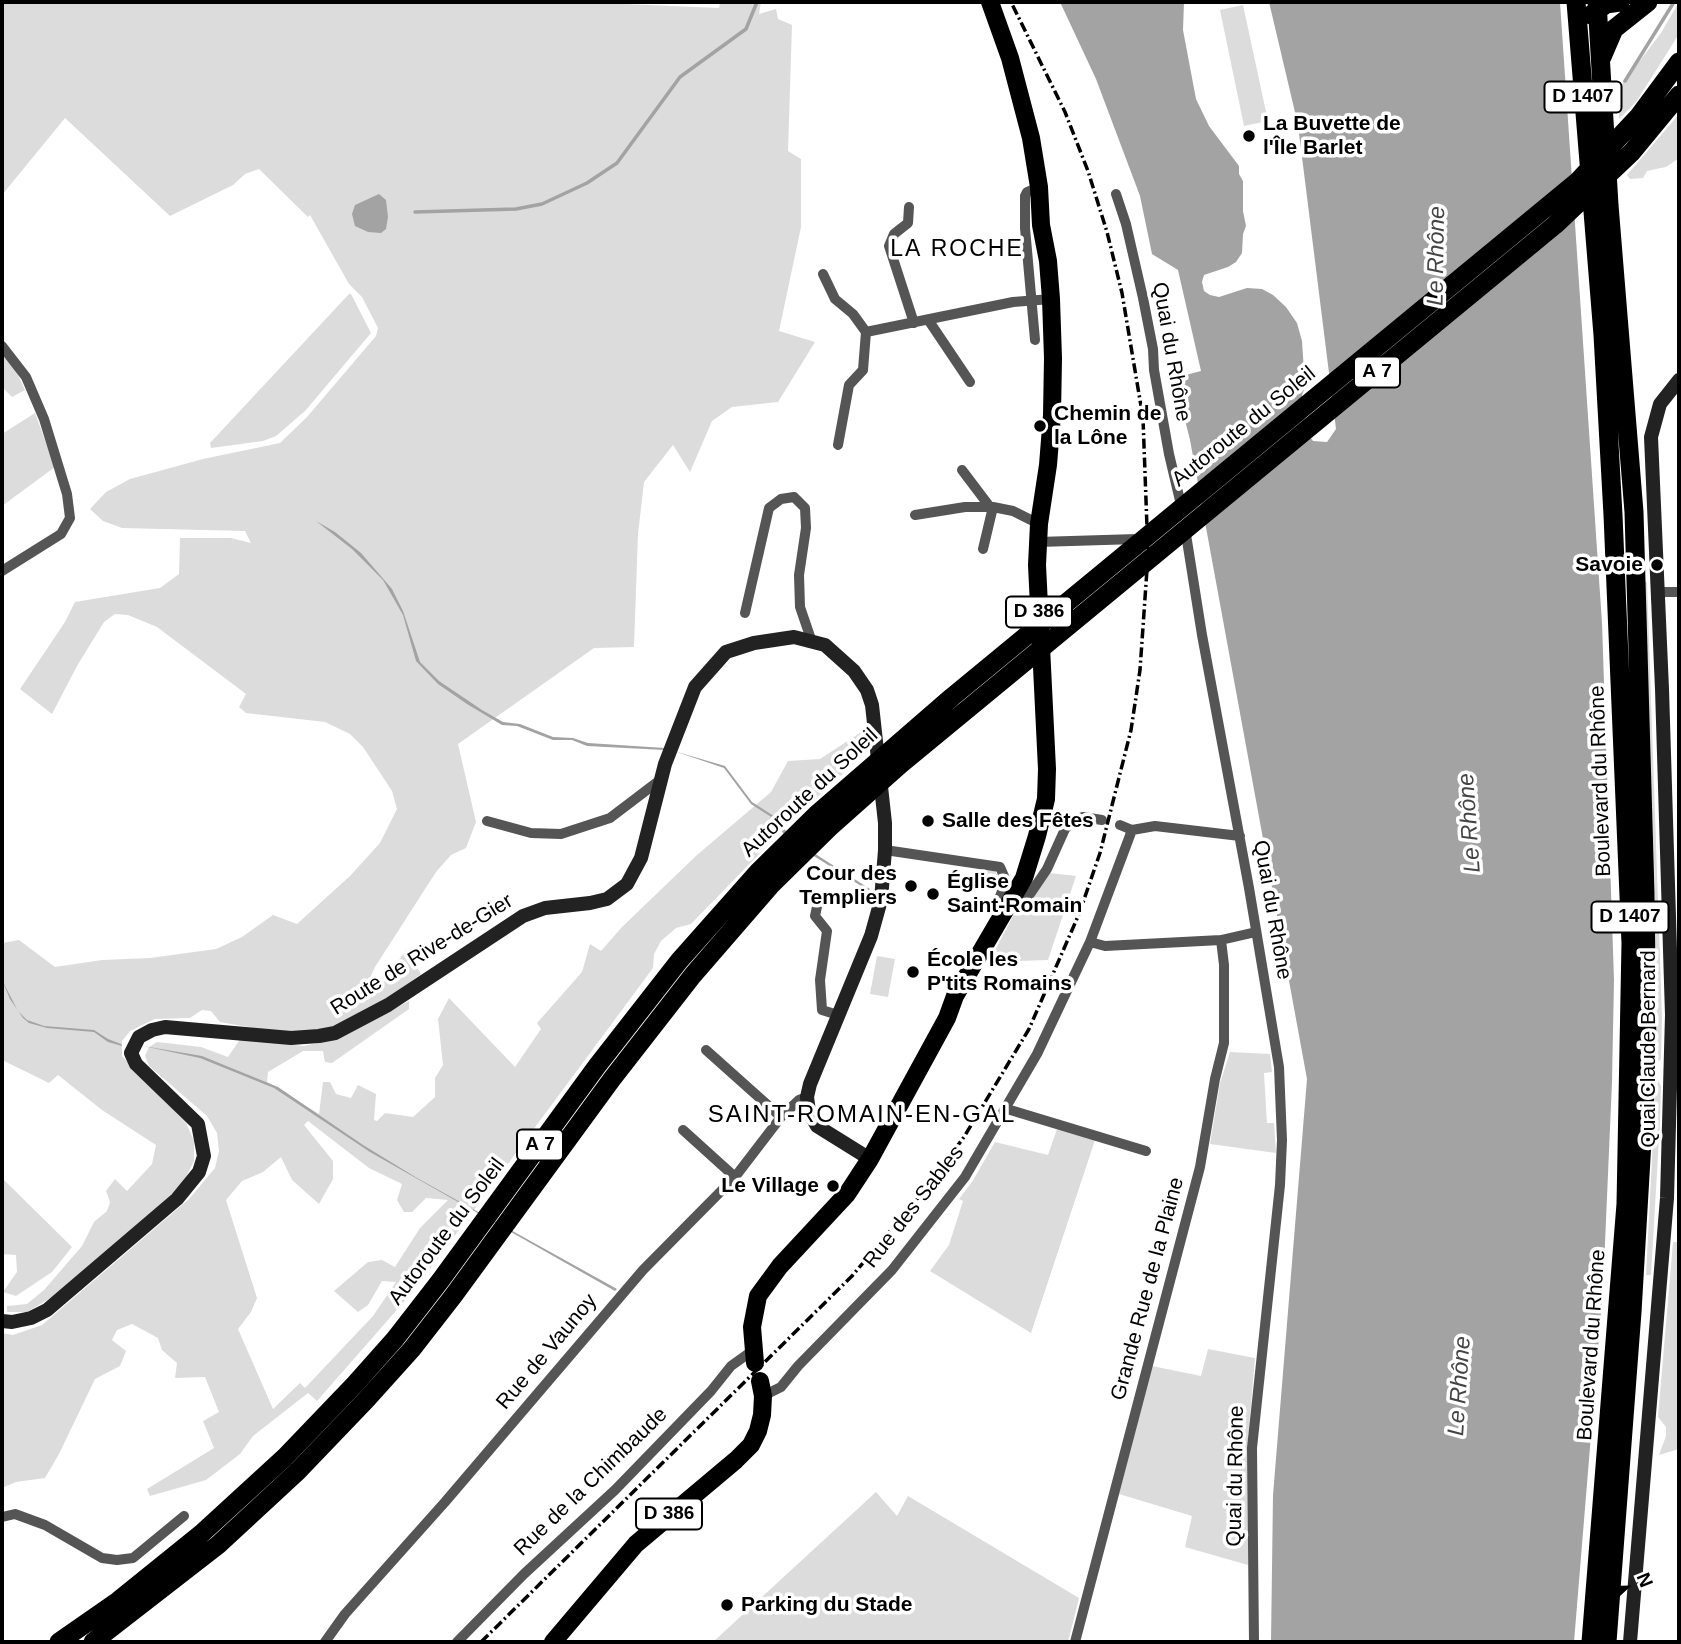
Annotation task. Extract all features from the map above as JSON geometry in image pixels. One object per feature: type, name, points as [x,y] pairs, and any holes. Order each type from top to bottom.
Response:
[{"type":"highway","name":"Boulevard du Rhône","points":[[1576,2],[1592,192],[1613,515],[1631,943],[1626,1204],[1591,1642]]},
{"type":"highway","name":"Boulevard du Rhône","points":[[1594,4],[1601,61],[1610,226],[1634,512],[1647,1056],[1632,1312],[1607,1642]]},
{"type":"highway","points":[[1592,192],[1592,103],[1585,27],[1594,4],[1611,13],[1635,4]]},
{"type":"highway","points":[[1601,61],[1614,29],[1635,4]]},
{"type":"highway","name":"Autoroute du Soleil","points":[[59,1642],[118,1601],[244,1497],[395,1339],[640,1010],[718,916],[816,815],[890,748],[1535,219],[1578,181],[1629,128],[1679,62]]},
{"type":"highway","name":"Autoroute du Soleil","points":[[93,1642],[218,1545],[331,1438],[429,1327],[648,1031],[734,925],[829,828],[901,764],[1115,586],[1526,250],[1585,199],[1632,152],[1679,95]]},
{"type":"main road","name":"D 386","points":[[754,1357],[753,1315],[764,1286],[847,1194],[870,1159],[947,1018],[956,996],[1024,878],[1045,799],[1047,769],[1038,596],[1038,542],[1052,415],[1051,299],[1048,261],[1041,225],[1040,187],[1021,96],[990,2]]},
{"type":"main road","name":"Quai Claude Bernard","points":[[1630,1642],[1666,1210],[1675,973],[1651,437],[1660,404],[1679,380]]},
{"type":"main road","name":"Route de Rive-de-Gier","points":[[2,1321],[31,1318],[47,1310],[177,1199],[198,1172],[204,1156],[204,1144],[198,1124],[136,1064],[131,1053],[139,1037],[165,1027],[202,1028],[291,1038],[335,1033],[359,1022],[523,916],[545,908],[590,904],[607,899],[627,884],[641,858],[660,780],[695,687],[726,652],[754,643],[794,637],[825,645],[854,671],[867,690],[875,719],[886,850],[877,918],[807,1097]]},
{"type":"main road","points":[[807,1097],[809,1112],[817,1126],[870,1159]]},
{"type":"main road","name":"D 386","points":[[553,1642],[635,1544],[751,1445],[760,1423],[762,1388]]},
{"type":"street","points":[[1035,340],[1025,228],[1025,196],[1028,191],[1040,187]]},
{"type":"street","name":"Quai du Rhône","points":[[1116,194],[1126,224],[1153,349],[1154,370],[1169,454],[1179,491],[1183,537],[1240,836],[1277,1052],[1282,1159],[1252,1448],[1254,1642]]},
{"type":"street","points":[[909,207],[908,223],[894,234],[889,246],[914,323]]},
{"type":"street","points":[[823,274],[835,299],[853,314],[866,332],[863,370],[849,385],[838,445]]},
{"type":"street","points":[[866,332],[1031,300],[1051,299]]},
{"type":"street","points":[[929,321],[970,382]]},
{"type":"street","points":[[2,346],[26,377],[44,419],[67,494],[70,518],[61,534],[4,567]]},
{"type":"street","points":[[962,470],[991,507],[983,550]]},
{"type":"street","points":[[745,613],[769,508],[781,499],[794,497],[806,508],[799,575],[800,607],[812,642]]},
{"type":"street","points":[[915,515],[965,507],[991,507],[1013,511],[1039,524]]},
{"type":"street","points":[[1038,542],[1138,539]]},
{"type":"street","points":[[1658,592],[1679,592]]},
{"type":"street","points":[[487,821],[531,833],[561,834],[610,817],[660,780]]},
{"type":"street","points":[[886,850],[1000,867],[1006,881],[997,904],[1009,906],[1028,897],[1047,869],[1065,829],[1073,821],[1083,817],[1102,820]]},
{"type":"street","points":[[1120,825],[1132,830],[1155,825],[1240,836]]},
{"type":"street","name":"Rue des Sables","points":[[762,1388],[781,1387],[803,1360],[892,1270],[965,1177],[1007,1109],[1055,1018],[1090,942],[1132,830]]},
{"type":"street","points":[[818,902],[815,916],[827,932],[820,980],[822,1010],[838,1015]]},
{"type":"street","points":[[1090,942],[1105,946],[1221,940],[1256,932]]},
{"type":"street","name":"Grande Rue de la Plaine","points":[[1075,1642],[1203,1154],[1215,1079],[1224,1043],[1224,965],[1221,940]]},
{"type":"street","points":[[706,1050],[780,1116]]},
{"type":"street","name":"Rue de Vaunoy","points":[[325,1642],[345,1614],[445,1502],[643,1269],[735,1177],[780,1116],[799,1100],[807,1097]]},
{"type":"street","points":[[1007,1109],[1146,1151]]},
{"type":"street","points":[[683,1130],[735,1177]]},
{"type":"street","name":"Rue de la Chimbaude","points":[[457,1642],[524,1574],[615,1490],[711,1391],[731,1366],[754,1357]]},
{"type":"street","points":[[2,1517],[15,1514],[102,1558],[117,1560],[134,1558],[184,1516]]},
{"type":"shaded area","points":[[2,2],[578,2],[719,8],[720,2],[761,2],[759,14],[776,9],[778,19],[792,25],[788,151],[801,159],[801,227],[779,331],[815,342],[778,402],[732,407],[712,421],[690,472],[673,445],[644,482],[638,534],[634,647],[594,648],[458,744],[476,822],[466,848],[451,855],[436,872],[375,967],[358,1003],[373,996],[406,950],[421,974],[373,1009],[334,1027],[306,1032],[265,1030],[220,1022],[211,1011],[202,1010],[190,1018],[155,1019],[130,1031],[122,1041],[122,1056],[186,1123],[194,1141],[194,1161],[183,1183],[161,1206],[54,1296],[27,1312],[7,1312],[7,1306],[27,1304],[44,1290],[82,1246],[94,1222],[107,1211],[110,1202],[106,1191],[115,1179],[127,1191],[152,1164],[156,1145],[102,1110],[58,1075],[49,1083],[2,1060],[2,943],[19,940],[55,967],[216,949],[242,937],[273,915],[297,924],[350,876],[380,843],[397,809],[392,791],[363,747],[350,734],[325,722],[246,713],[239,707],[246,694],[157,627],[128,615],[115,614],[104,622],[52,714],[20,689],[65,622],[75,602],[160,588],[179,574],[180,538],[231,538],[251,543],[245,531],[122,528],[103,521],[90,509],[106,492],[130,479],[203,459],[280,443],[307,417],[376,336],[378,328],[362,297],[349,284],[310,215],[308,217],[259,169],[245,174],[233,185],[170,216],[65,118],[2,195]]},
{"type":"shaded area","points":[[1679,2],[1679,34],[1636,102],[1619,119],[1619,88],[1661,33]]},
{"type":"shaded area","points":[[1243,5],[1268,121],[1244,126],[1220,10]]},
{"type":"shaded area","points":[[1679,114],[1679,158],[1666,167],[1647,171],[1643,178],[1630,179],[1627,175]]},
{"type":"shaded area","points":[[349,294],[371,333],[305,411],[276,436],[263,441],[211,448],[210,443]]},
{"type":"shaded area","points":[[2,351],[25,390],[12,397],[2,387]]},
{"type":"shaded area","points":[[35,413],[55,467],[2,506],[2,434]]},
{"type":"shaded area","points":[[1643,582],[1647,582],[1662,1017],[1661,1059],[1657,1063],[1657,1078],[1661,1086],[1651,1275],[1646,1275],[1654,1119],[1655,889]]},
{"type":"shaded area","points":[[869,727],[871,748],[794,818],[691,924],[676,928],[661,941],[654,954],[653,968],[416,1288],[317,1401],[308,1393],[253,1436],[240,1454],[206,1480],[150,1496],[147,1489],[214,1448],[203,1421],[219,1412],[205,1377],[175,1378],[177,1363],[162,1350],[158,1338],[132,1324],[117,1330],[112,1340],[126,1351],[120,1366],[95,1379],[45,1478],[16,1482],[2,1488],[2,1333],[13,1335],[42,1325],[189,1199],[215,1168],[219,1151],[217,1133],[207,1116],[149,1066],[145,1056],[149,1047],[157,1042],[201,1047],[228,1057],[241,1038],[303,1046],[337,1039],[409,1001],[409,1009],[332,1063],[325,1062],[323,1051],[303,1051],[268,1072],[267,1082],[319,1114],[323,1082],[330,1082],[336,1094],[351,1098],[358,1085],[376,1094],[374,1120],[377,1121],[385,1113],[413,1117],[435,1097],[435,1078],[443,1065],[438,1019],[449,998],[515,1067],[541,1029],[537,1023],[582,972],[590,944],[601,951],[622,927],[697,855],[771,792],[788,761],[820,759]],"holes":[[[308,1121],[369,1168],[402,1184],[397,1200],[404,1212],[412,1212],[426,1198],[448,1200],[420,1228],[395,1267],[382,1260],[368,1262],[334,1291],[358,1312],[368,1305],[382,1281],[396,1282],[373,1316],[305,1388],[300,1383],[273,1409],[238,1329],[251,1312],[257,1298],[226,1200],[242,1181],[263,1172],[281,1157],[292,1180],[319,1204],[333,1179],[333,1161],[304,1125]]]},
{"type":"shaded area","points":[[979,870],[995,871],[998,876],[992,891],[974,884]]},
{"type":"shaded area","points":[[1050,873],[1076,876],[1048,960],[989,962],[1013,916],[1030,902]]},
{"type":"shaded area","points":[[877,956],[895,959],[888,997],[870,994]]},
{"type":"shaded area","points":[[1230,1052],[1270,1054],[1272,1072],[1264,1073],[1267,1123],[1274,1123],[1276,1153],[1210,1144],[1220,1083]]},
{"type":"shaded area","points":[[1057,1129],[1095,1140],[1031,1333],[930,1271],[949,1245],[963,1201],[959,1199],[995,1142],[1048,1155]]},
{"type":"shaded area","points":[[2,1178],[72,1247],[52,1272],[16,1296],[3,1292],[17,1272],[16,1255],[2,1254]]},
{"type":"shaded area","points":[[1673,1242],[1679,1242],[1679,1449],[1659,1455],[1666,1436],[1666,1427],[1658,1417]]},
{"type":"shaded area","points":[[1208,1349],[1255,1358],[1248,1440],[1248,1565],[1185,1547],[1192,1516],[1119,1494],[1152,1366],[1201,1376]]},
{"type":"shaded area","points":[[876,1492],[897,1516],[908,1496],[1079,1598],[1068,1642],[713,1642]]},
{"type":"water","name":"Le Rhône","points":[[1060,2],[1184,2],[1183,30],[1196,99],[1209,126],[1239,166],[1243,181],[1246,226],[1242,253],[1236,262],[1228,267],[1204,275],[1204,291],[1219,297],[1247,288],[1262,289],[1286,307],[1297,323],[1302,341],[1305,387],[1302,395],[1306,431],[1313,441],[1327,442],[1336,429],[1298,125],[1269,2],[1560,2],[1602,623],[1614,980],[1603,1289],[1574,1642],[1271,1642],[1273,1495],[1307,1079],[1190,440],[1176,384],[1182,376],[1201,371],[1178,270],[1152,254],[1140,196],[1096,79]]},
{"type":"water","points":[[379,194],[386,200],[386,229],[381,233],[368,232],[355,226],[352,214],[355,205]]},
{"type":"water","points":[[316,521],[361,553],[392,589],[403,611],[420,662],[439,681],[482,710],[503,722],[520,724],[553,737],[573,738],[588,743],[665,748],[664,750],[587,746],[572,740],[553,740],[517,726],[502,725],[467,704],[438,684],[416,661],[403,615],[383,580],[352,549]]},
{"type":"water","points":[[674,751],[725,766],[752,802],[780,820],[789,837],[870,889],[869,891],[787,839],[779,822],[751,804],[724,768]]},
{"type":"water","points":[[19,1012],[27,1020],[44,1026],[94,1030],[122,1046],[108,1042],[94,1032],[47,1028],[29,1023]]},
{"type":"water","points":[[143,1046],[202,1056],[278,1087],[417,1178],[617,1289],[615,1291],[370,1152],[274,1088],[200,1058]]},
{"type":"waterway","points":[[415,212],[516,209],[542,204],[587,183],[617,163],[680,77],[746,29],[757,2]]},
{"type":"waterway","points":[[1625,81],[1674,2]]},
{"type":"railway","points":[[481,1642],[852,1276],[927,1187],[964,1137],[1029,1029],[1079,914],[1100,853],[1131,730],[1140,670],[1148,555],[1143,418],[1122,293],[1088,171],[1065,112],[1011,2]]},
{"type":"place","name":"La Buvette de l'Île Barlet","points":[[1249,136]]},
{"type":"place","name":"Chemin de la Lône","points":[[1040,426]]},
{"type":"place","name":"Savoie","points":[[1657,565]]},
{"type":"place","name":"Salle des Fêtes","points":[[928,821]]},
{"type":"place","name":"Cour des Templiers","points":[[911,886]]},
{"type":"place","name":"Église Saint-Romain","points":[[933,894]]},
{"type":"place","name":"École les P'tits Romains","points":[[913,972]]},
{"type":"place","name":"Le Village","points":[[833,1186]]},
{"type":"place","name":"Parking du Stade","points":[[727,1605]]},
{"type":"district","name":"LA ROCHE","points":[[957,250]]},
{"type":"district","name":"SAINT-ROMAIN-EN-GAL","points":[[862,1115]]}]
